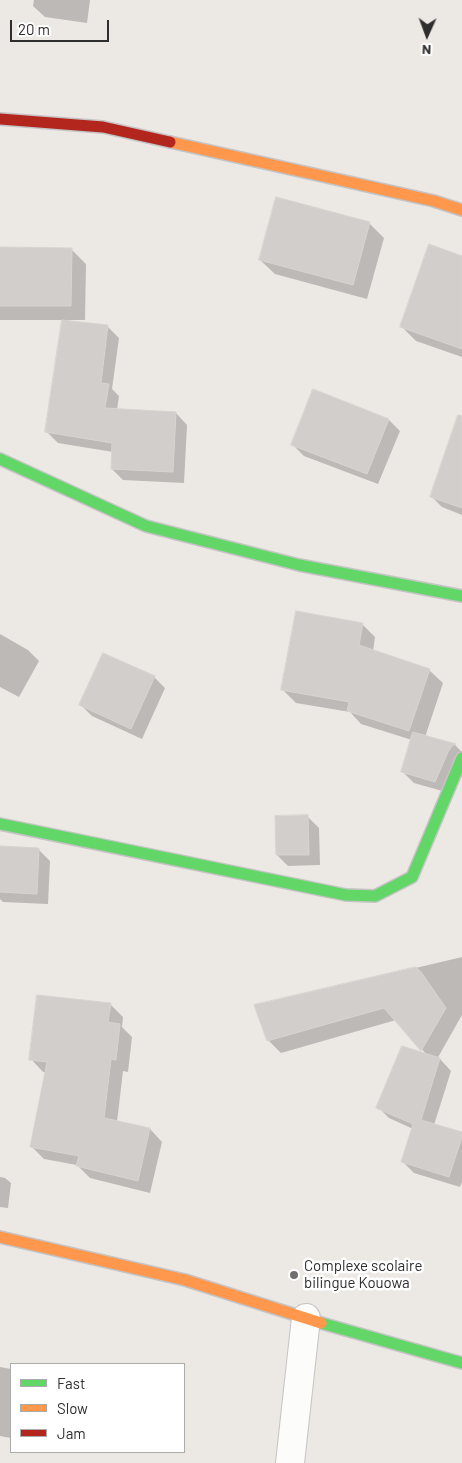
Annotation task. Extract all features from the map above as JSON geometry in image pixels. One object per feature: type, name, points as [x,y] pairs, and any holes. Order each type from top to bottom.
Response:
[{"type":"street","points":[[0,119],[103,127],[434,201],[462,210]]},
{"type":"street","points":[[0,458],[146,526],[300,564],[462,596]]},
{"type":"street","points":[[0,824],[346,895],[375,896],[412,876],[462,758]]},
{"type":"street","points":[[0,1238],[185,1280],[349,1332],[462,1363]]},
{"type":"street","points":[[290,1463],[306,1318]]},
{"type":"building","points":[[276,197],[370,222],[353,285],[259,260]]},
{"type":"building","points":[[429,244],[462,256],[462,349],[400,327]]},
{"type":"building","points":[[0,247],[72,248],[71,306],[0,306]]},
{"type":"building","points":[[62,320],[108,325],[101,383],[109,384],[105,408],[176,412],[173,472],[111,469],[112,443],[45,432]]},
{"type":"building","points":[[313,389],[389,419],[367,474],[291,445]]},
{"type":"building","points":[[458,415],[462,416],[462,508],[430,497]]},
{"type":"building","points":[[296,611],[363,623],[359,645],[430,669],[409,731],[347,711],[349,702],[281,690]]},
{"type":"building","points":[[103,653],[155,676],[131,729],[79,705]]},
{"type":"building","points":[[413,732],[456,744],[448,752],[435,782],[401,772]]},
{"type":"building","points":[[308,815],[309,855],[276,855],[275,816]]},
{"type":"building","points":[[0,846],[39,848],[37,894],[0,892]]},
{"type":"building","points":[[416,967],[446,1008],[421,1051],[384,1008],[267,1041],[254,1005]]},
{"type":"building","points":[[37,995],[111,1003],[108,1022],[120,1024],[116,1060],[111,1059],[104,1118],[150,1128],[138,1181],[76,1166],[79,1156],[30,1147],[47,1062],[29,1060]]},
{"type":"building","points":[[402,1046],[440,1058],[421,1120],[462,1132],[449,1177],[401,1162],[413,1124],[376,1108]]},
{"type":"traffic: fast","points":[[0,459],[146,526],[299,565],[462,596]]},
{"type":"traffic: fast","points":[[0,824],[346,895],[375,896],[412,877],[462,758]]},
{"type":"traffic: fast","points":[[321,1323],[462,1363]]},
{"type":"traffic: slow","points":[[170,142],[434,201],[462,210]]},
{"type":"traffic: slow","points":[[0,1237],[185,1280],[321,1323]]},
{"type":"traffic: jam","points":[[0,119],[103,127],[170,142]]},
{"type":"place","name":"Complexe scolaire bilingue Kouowa","points":[[294,1275]]}]
